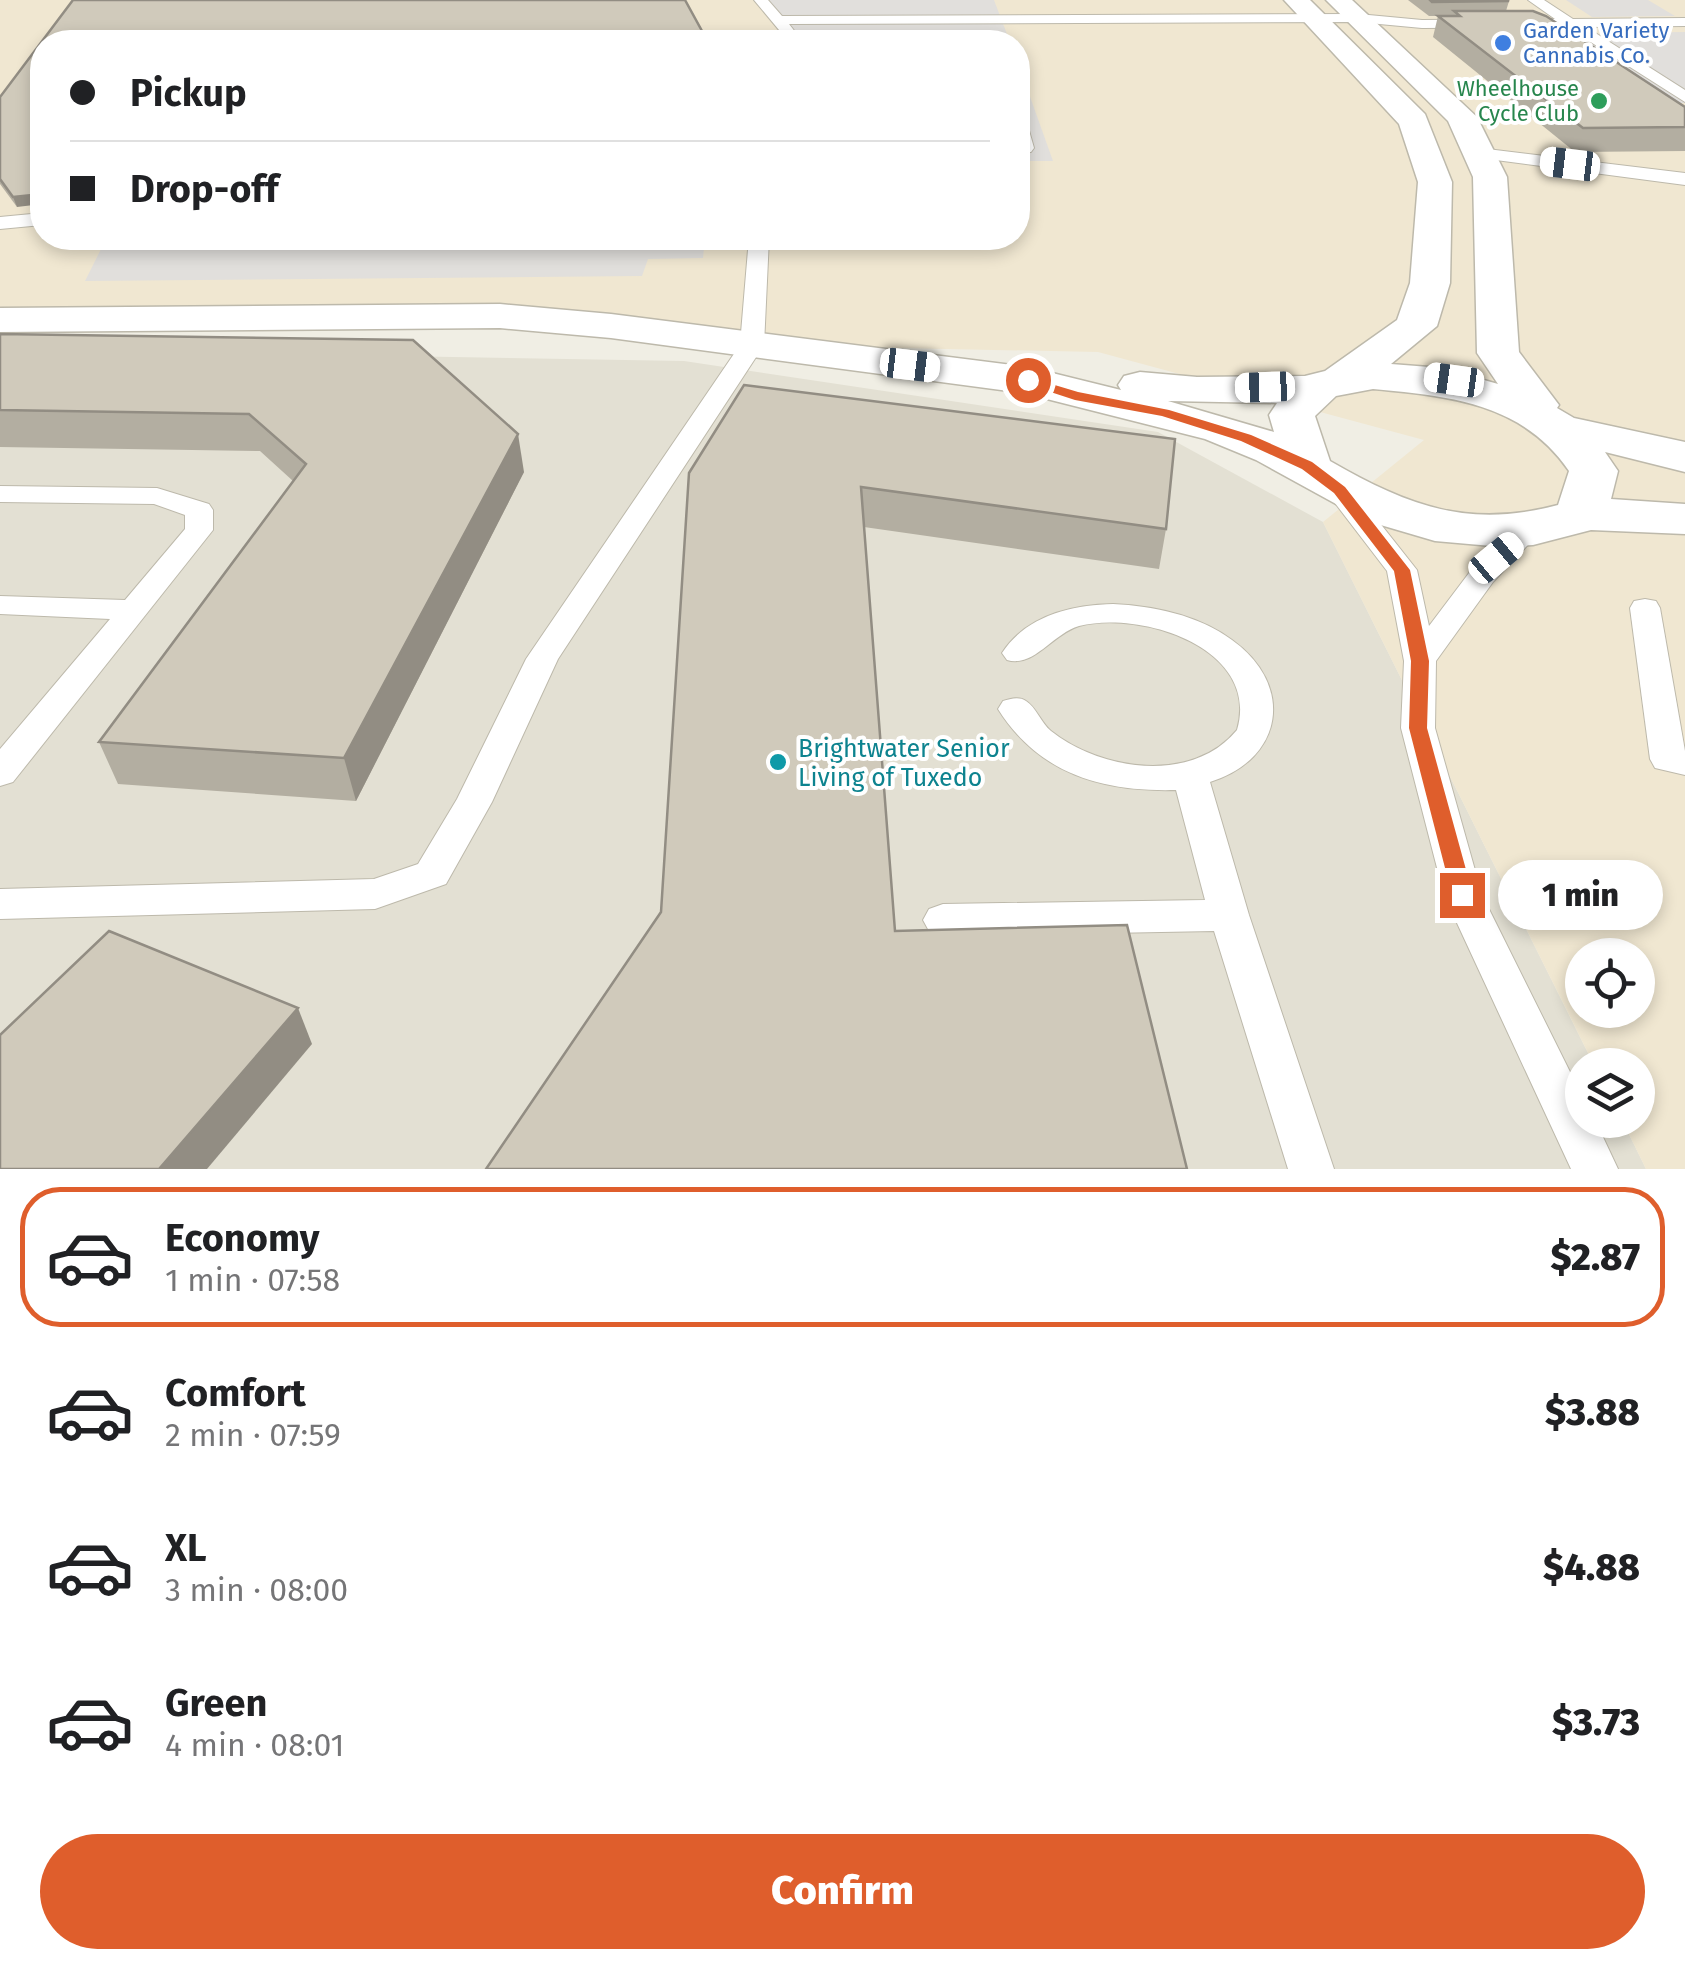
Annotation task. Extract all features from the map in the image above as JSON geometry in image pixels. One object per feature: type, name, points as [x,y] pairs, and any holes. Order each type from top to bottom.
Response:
[{"type":"street","points":[[1342,15],[1462,116],[1490,177],[1498,354],[1536,406]]},
{"type":"street","points":[[1323,478],[1292,443],[1290,422],[1298,404],[1416,326],[1430,283],[1435,182],[1414,121],[1342,15]]},
{"type":"street","points":[[0,320],[500,316],[1028,380],[1075,377],[1183,389],[1329,385],[1413,374],[1454,380],[1536,406],[1577,431],[1598,454],[1606,476],[1600,498],[1580,516]]},
{"type":"street","points":[[1028,380],[1075,396],[1164,413],[1246,438],[1381,510],[1430,524],[1480,531],[1528,530],[1580,516],[1685,519]]},
{"type":"street","points":[[1577,431],[1685,456]]},
{"type":"lane","points":[[761,0],[786,30]]},
{"type":"lane","points":[[981,0],[991,25]]},
{"type":"lane","points":[[1535,0],[1685,97]]},
{"type":"lane","points":[[915,30],[1550,10]]},
{"type":"lane","points":[[1342,15],[1422,24],[1685,22]]},
{"type":"lane","points":[[777,20],[991,25]]},
{"type":"lane","points":[[1479,153],[1685,179]]},
{"type":"lane","points":[[0,223],[30,220]]},
{"type":"lane","points":[[0,904],[375,894],[432,874],[474,802],[542,660],[752,345],[758,250]]},
{"type":"lane","points":[[1323,478],[1402,570],[1420,661],[1418,728],[1462,895],[1595,1169]]},
{"type":"lane","points":[[0,494],[157,496],[199,510],[199,530],[0,773]]},
{"type":"lane","points":[[1420,661],[1472,586],[1528,530]]},
{"type":"lane","points":[[0,605],[136,610]]},
{"type":"lane","points":[[1645,608],[1666,759],[1685,763]]},
{"type":"lane","points":[[1015,708],[1036,737],[1066,758],[1106,772],[1149,778],[1190,775],[1226,761],[1250,739],[1259,712],[1252,683],[1233,657],[1203,636],[1166,620],[1086,615],[1052,624],[1027,640],[1018,653]]},
{"type":"lane","points":[[1190,775],[1229,915],[1312,1169]]},
{"type":"lane","points":[[943,920],[1229,915]]},
{"type":"shaded area","points":[[0,0],[1685,0],[1685,1169],[1646,1169],[1631,1138],[1655,1138],[1655,1048],[1586,1048],[1576,1028],[1655,1028],[1655,938],[1565,938],[1565,1007],[1323,522],[1424,440],[1098,352],[752,345],[611,326],[0,320]]},
{"type":"shaded area","points":[[761,0],[994,0],[1005,30],[786,30]]},
{"type":"shaded area","points":[[1566,0],[1648,0],[1675,16],[1592,17]]},
{"type":"shaded area","points":[[1685,32],[1685,103],[1650,103],[1559,41],[1623,40],[1614,33]]},
{"type":"shaded area","points":[[1030,97],[1053,161],[1030,161]]},
{"type":"shaded area","points":[[100,250],[704,250],[703,258],[648,259],[642,276],[85,281]]},
{"type":"shaded area","points":[[0,349],[684,361],[1158,432],[1323,522],[1565,1007],[1565,1028],[1576,1028],[1586,1048],[1565,1048],[1565,1138],[1631,1138],[1646,1169],[0,1169]]},
{"type":"building","points":[[73,0],[685,0],[701,30],[50,30]]},
{"type":"building","points":[[1507,0],[1509,1],[1432,2]]},
{"type":"building","points":[[1454,11],[1533,11],[1546,16],[1685,107],[1685,127],[1583,128],[1438,16],[1460,16]]},
{"type":"building","points":[[30,57],[30,195],[13,197],[0,179],[0,97]]},
{"type":"building","points":[[0,334],[413,340],[518,434],[344,758],[99,742],[306,464],[249,414],[0,410]]},
{"type":"building","name":"Brightwater Senior Living of Tuxedo","points":[[744,385],[1175,439],[1166,529],[861,487],[895,931],[1127,925],[1187,1169],[486,1169],[661,912],[689,473]]},
{"type":"building","points":[[109,931],[298,1008],[159,1169],[0,1169],[0,1035]]},
{"type":"place","name":"Garden Variety Cannabis Co.","points":[[1503,43]]},
{"type":"place","name":"Wheelhouse Cycle Club","points":[[1599,101]]},
{"type":"place","name":"Brightwater Senior Living of Tuxedo","points":[[778,762]]},
{"type":"route","points":[[1028,380],[1075,396],[1164,413],[1246,438],[1307,466],[1340,490],[1402,570],[1420,661],[1418,728],[1462,895]]}]
